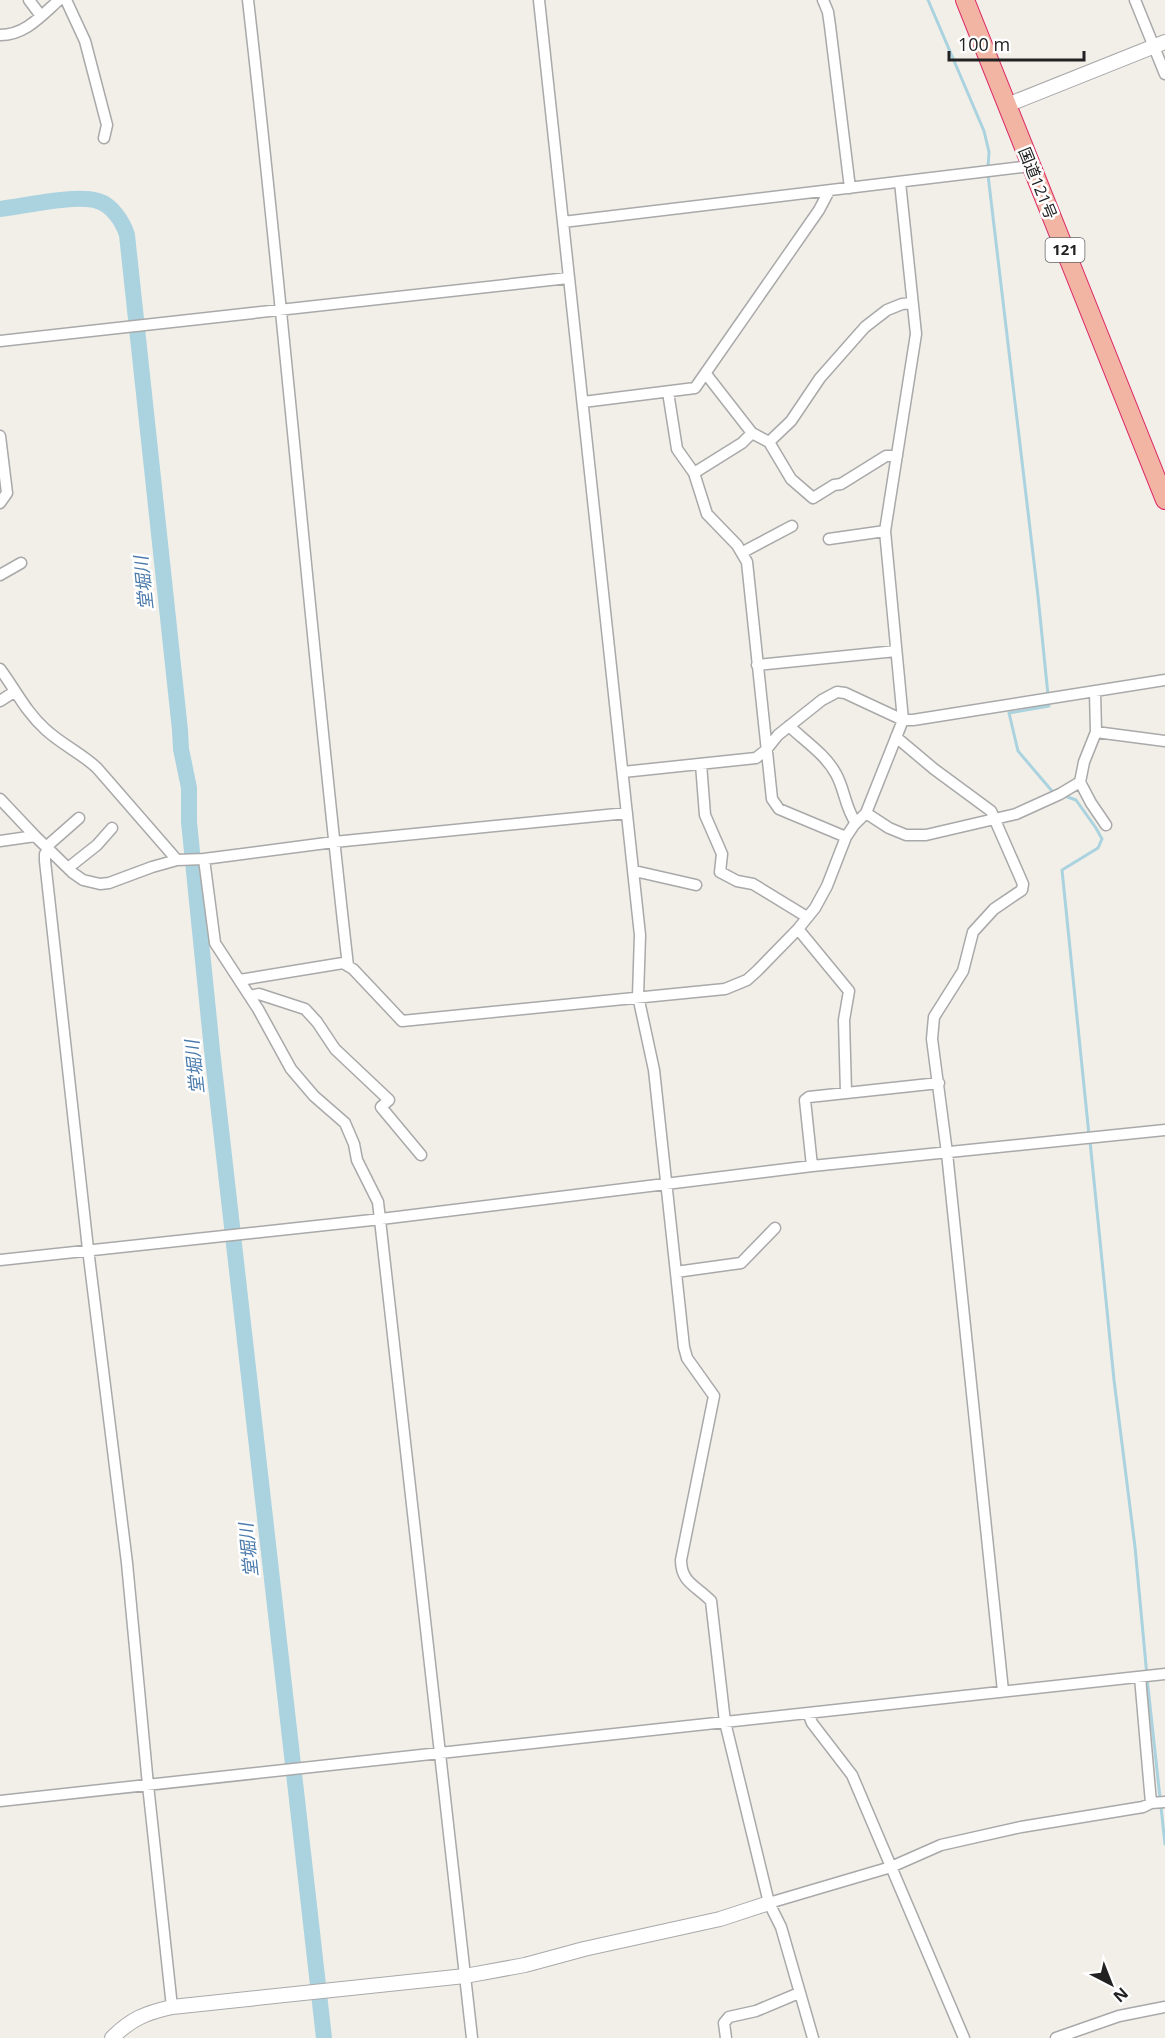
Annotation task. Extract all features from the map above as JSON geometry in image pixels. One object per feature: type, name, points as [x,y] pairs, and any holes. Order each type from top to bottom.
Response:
[{"type":"highway","name":"国道121号","points":[[964,0],[1165,500]]},
{"type":"street","points":[[29,0],[41,16]]},
{"type":"street","points":[[0,35],[10,35],[28,27],[59,0]]},
{"type":"street","points":[[66,0],[86,41],[107,125],[104,138]]},
{"type":"street","points":[[248,0],[283,309],[348,966]]},
{"type":"street","points":[[540,0],[568,279],[634,874],[640,935],[638,996],[654,1070],[687,1358],[714,1396],[681,1560],[681,1572],[711,1601],[725,1722],[769,1903],[781,1927],[813,2038]]},
{"type":"street","points":[[823,0],[828,12],[850,188]]},
{"type":"street","points":[[1135,0],[1159,44],[1165,74]]},
{"type":"street","points":[[1007,105],[1159,44]]},
{"type":"street","points":[[563,222],[1031,166]]},
{"type":"street","points":[[240,980],[343,963],[402,1021],[725,989],[747,980],[758,971],[798,929],[824,891],[846,837],[866,813],[903,720],[885,531],[916,334],[900,182]]},
{"type":"street","points":[[583,402],[693,389],[706,375],[819,210],[829,191]]},
{"type":"street","points":[[0,341],[568,279]]},
{"type":"street","points":[[769,442],[791,421],[820,378],[865,327],[887,310],[912,303]]},
{"type":"street","points":[[706,375],[752,433],[769,442],[791,478],[813,498],[817,498],[834,485],[841,484],[886,456],[897,456]]},
{"type":"street","points":[[668,392],[676,449],[694,473],[707,514],[742,552],[748,566],[772,799],[779,809],[846,837]]},
{"type":"street","points":[[694,473],[742,443],[752,433]]},
{"type":"street","points":[[0,436],[7,493],[0,503]]},
{"type":"street","points":[[742,552],[792,526]]},
{"type":"street","points":[[829,539],[885,531]]},
{"type":"street","points":[[0,575],[21,563]]},
{"type":"street","points":[[757,665],[896,651]]},
{"type":"street","points":[[0,669],[14,692],[42,728],[97,768],[177,860]]},
{"type":"street","points":[[623,772],[753,759],[766,750],[789,726],[822,700],[837,692],[844,693],[903,720],[913,720],[1165,680]]},
{"type":"street","points":[[0,701],[14,692]]},
{"type":"street","points":[[1095,692],[1096,732],[1084,762],[1080,782],[1106,825]]},
{"type":"street","points":[[789,726],[828,763],[837,775],[848,812],[856,823]]},
{"type":"street","points":[[1096,732],[1165,741]]},
{"type":"street","points":[[896,738],[991,811],[1023,884],[1022,890],[994,909],[973,932],[963,971],[934,1017],[932,1039],[939,1083],[1003,1691]]},
{"type":"street","points":[[701,764],[705,815],[722,854],[720,872],[737,881],[753,884],[807,917]]},
{"type":"street","points":[[866,813],[889,828],[906,835],[926,835],[995,820],[1034,807],[1080,782]]},
{"type":"street","points":[[0,799],[68,868],[83,880],[100,884],[177,860],[204,859],[334,842],[627,813]]},
{"type":"street","points":[[79,818],[47,848],[45,861],[88,1250],[127,1563],[172,2007]]},
{"type":"street","points":[[68,868],[98,845],[112,828]]},
{"type":"street","points":[[0,841],[35,836]]},
{"type":"street","points":[[204,859],[215,943],[250,996],[291,1069],[314,1096],[345,1123],[354,1144],[357,1160],[378,1202],[472,2038]]},
{"type":"street","points":[[634,874],[639,872],[696,885]]},
{"type":"street","points":[[798,929],[844,982],[849,991],[844,1020],[846,1092]]},
{"type":"street","points":[[250,996],[259,994],[305,1008],[335,1049],[389,1100],[381,1107],[421,1155]]},
{"type":"street","points":[[812,1166],[805,1100],[809,1097],[939,1083]]},
{"type":"street","points":[[0,1260],[381,1219],[812,1166],[1165,1130]]},
{"type":"street","points":[[676,1272],[741,1263],[775,1228]]},
{"type":"street","points":[[0,1801],[1165,1674]]},
{"type":"street","points":[[112,2038],[131,2021],[143,2014],[172,2007],[465,1976],[525,1965],[584,1949],[720,1919],[891,1867],[941,1845],[1021,1827],[1143,1807],[1159,1802],[1140,1677]]},
{"type":"street","points":[[808,1713],[812,1723],[852,1775],[964,2038]]},
{"type":"street","points":[[726,2038],[724,2023],[729,2018],[756,2011],[799,1994]]},
{"type":"street","points":[[1056,2038],[1119,2016],[1165,2007]]},
{"type":"waterway","points":[[928,0],[984,131],[989,152],[988,168]]},
{"type":"waterway","points":[[988,175],[1048,695]]},
{"type":"waterway","name":"堂堀川","points":[[0,209],[63,200],[98,201],[108,206],[116,215],[127,235],[181,749],[189,788],[189,822],[212,1050],[324,2038]]},
{"type":"waterway","points":[[1048,702],[1049,706],[1009,713],[1018,751],[1056,793]]},
{"type":"waterway","points":[[1062,795],[1076,800],[1102,839],[1098,848],[1062,870],[1089,1135]]},
{"type":"waterway","points":[[1090,1141],[1165,1844]]}]
